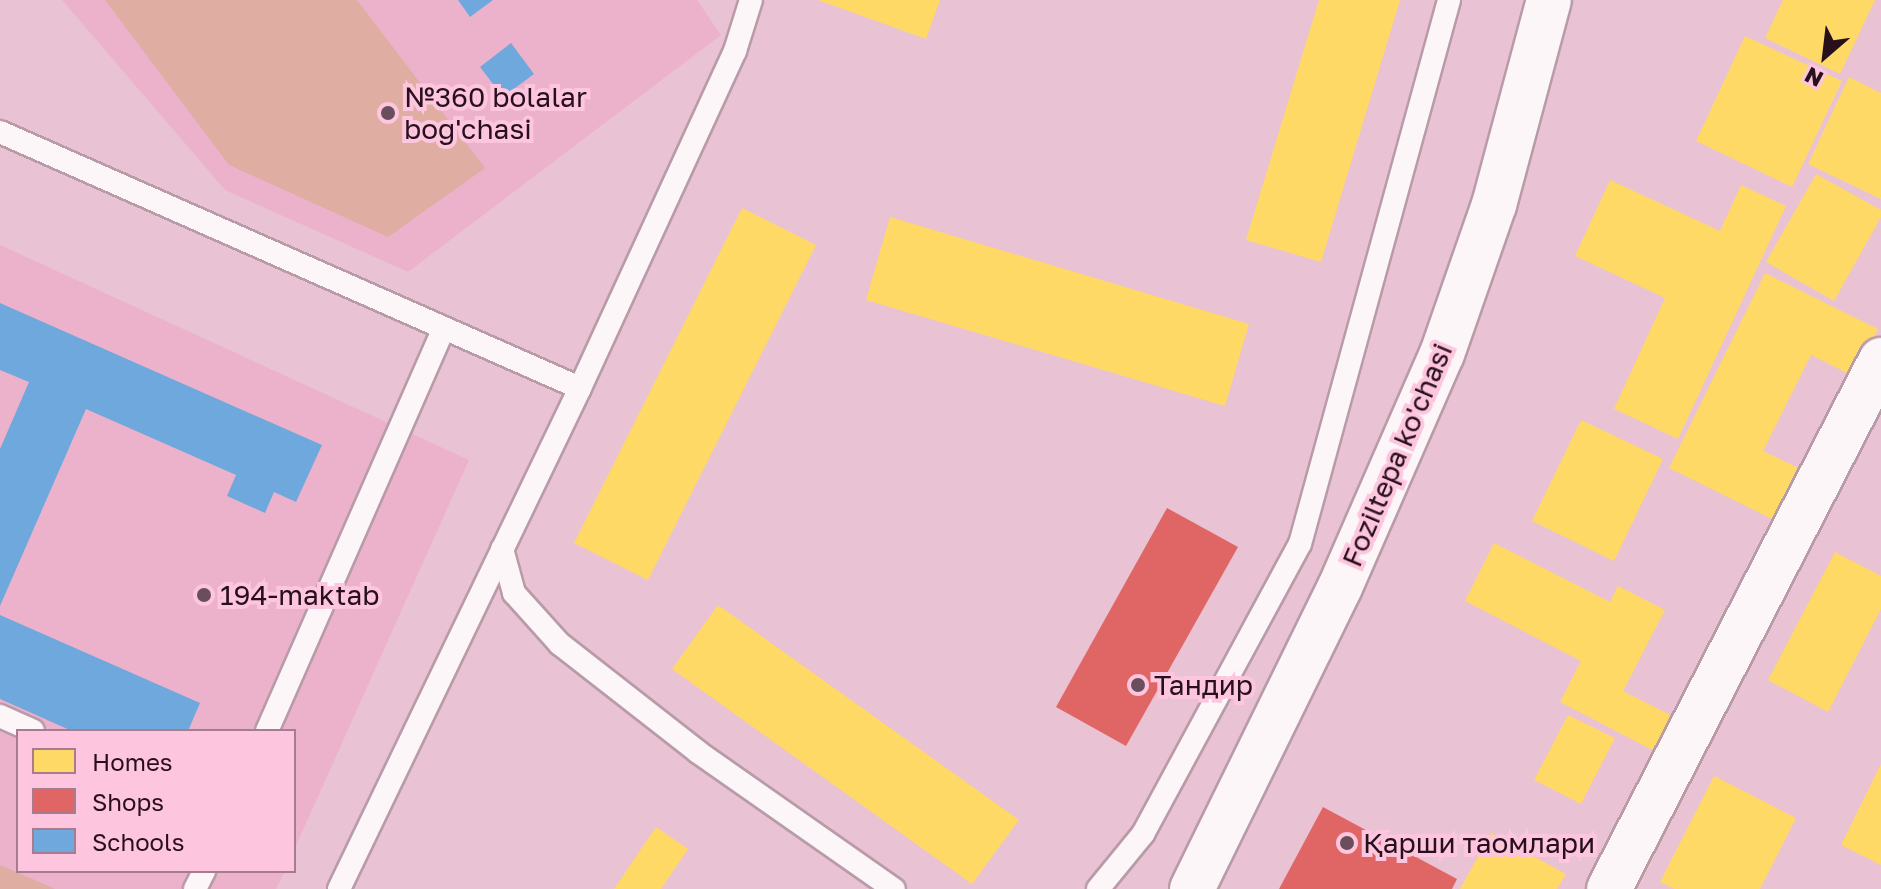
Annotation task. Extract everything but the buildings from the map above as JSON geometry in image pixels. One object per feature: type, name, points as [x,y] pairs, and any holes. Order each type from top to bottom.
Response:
[{"type":"street","name":"Foziltepa ko'chasi","points":[[1192,889],[1340,587],[1442,354],[1494,205],[1549,0]]},
{"type":"street","points":[[1609,889],[1881,360]]},
{"type":"lane","points":[[339,889],[580,388],[735,51],[751,0]]},
{"type":"lane","points":[[1098,889],[1143,834],[1300,544],[1449,0]]},
{"type":"lane","points":[[0,132],[580,388]]},
{"type":"lane","points":[[268,729],[444,328]]},
{"type":"lane","points":[[502,549],[514,593],[560,644],[698,752],[882,886]]},
{"type":"lane","points":[[0,716],[29,729]]},
{"type":"shaded area","name":"№360 bolalar bog'chasi","points":[[62,0],[697,0],[721,35],[408,272],[225,190]]},
{"type":"shaded area","points":[[105,0],[357,0],[485,168],[388,237],[229,165]]},
{"type":"shaded area","name":"194-maktab","points":[[0,245],[469,460],[296,846],[296,729],[16,729],[16,873],[284,873],[276,889],[0,889]]},
{"type":"shaded area","points":[[0,865],[55,889],[0,889]]},
{"type":"place","name":"№360 bolalar bog'chasi","points":[[388,113]]},
{"type":"place","name":"194-maktab","points":[[204,595]]},
{"type":"place","name":"Тандир","points":[[1138,685]]},
{"type":"place","name":"Қарши таомлари","points":[[1347,843]]}]
